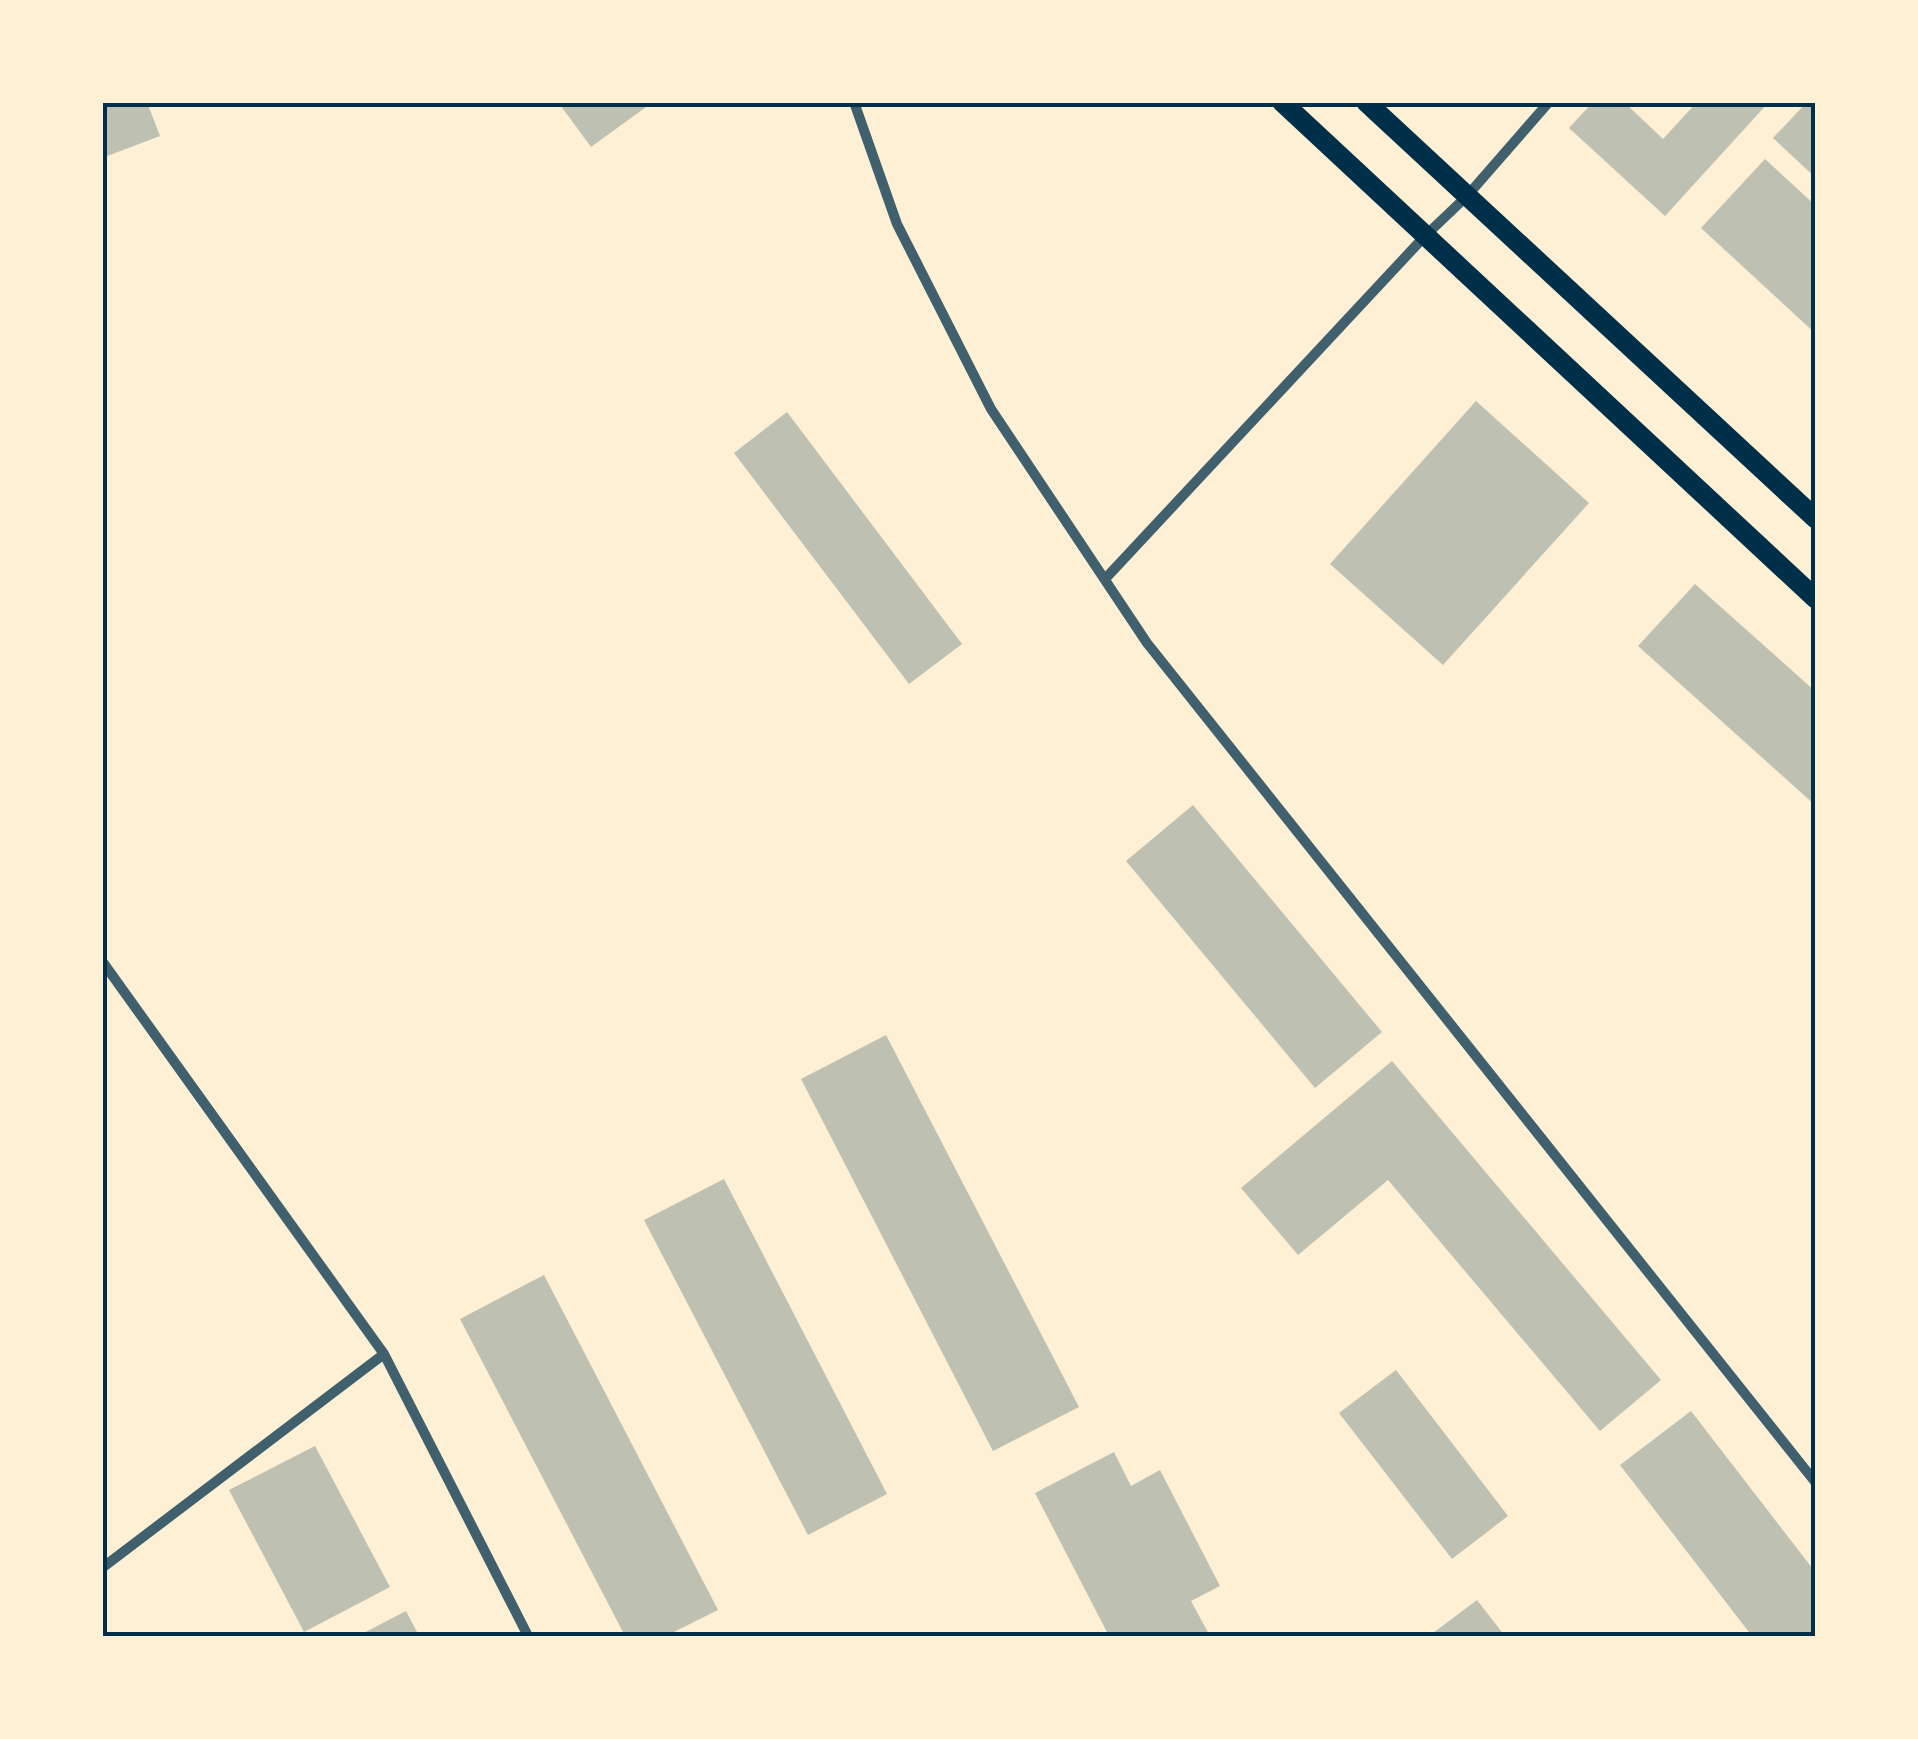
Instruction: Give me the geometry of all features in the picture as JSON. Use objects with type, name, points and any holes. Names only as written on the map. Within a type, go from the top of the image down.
[{"type":"main road","points":[[1282,102],[1816,599]]},
{"type":"main road","points":[[1366,102],[1816,519]]},
{"type":"street","points":[[854,102],[897,224],[990,409],[1159,658],[1816,1483]]},
{"type":"street","points":[[1105,579],[1424,237],[1468,196],[1548,102]]},
{"type":"street","points":[[102,961],[384,1354],[528,1636]]},
{"type":"street","points":[[102,1568],[384,1354]]},
{"type":"building","points":[[102,102],[147,102],[160,136],[102,158]]},
{"type":"building","points":[[558,102],[653,102],[591,147]]},
{"type":"building","points":[[1593,102],[1624,102],[1663,139],[1697,102],[1769,102],[1665,216],[1569,128]]},
{"type":"building","points":[[1807,102],[1816,102],[1816,178],[1773,138]]},
{"type":"building","points":[[1765,159],[1816,206],[1816,334],[1701,228]]},
{"type":"building","points":[[1476,401],[1589,503],[1443,665],[1330,564]]},
{"type":"building","points":[[787,412],[962,644],[909,684],[734,453]]},
{"type":"building","points":[[1695,584],[1816,692],[1816,806],[1638,646]]},
{"type":"building","points":[[1193,805],[1382,1032],[1315,1088],[1126,861]]},
{"type":"building","points":[[886,1035],[1079,1407],[993,1451],[801,1079]]},
{"type":"building","points":[[1392,1061],[1661,1380],[1600,1431],[1388,1180],[1298,1255],[1241,1188]]},
{"type":"building","points":[[724,1179],[887,1494],[808,1535],[644,1220]]},
{"type":"building","points":[[544,1275],[718,1610],[666,1636],[625,1636],[460,1319]]},
{"type":"building","points":[[1396,1370],[1508,1516],[1452,1559],[1339,1413]]},
{"type":"building","points":[[1691,1411],[1816,1573],[1816,1636],[1752,1636],[1620,1465]]},
{"type":"building","points":[[315,1446],[390,1587],[304,1632],[229,1490]]},
{"type":"building","points":[[1114,1452],[1131,1486],[1160,1470],[1220,1586],[1191,1601],[1210,1636],[1109,1636],[1035,1493]]},
{"type":"building","points":[[1477,1600],[1505,1636],[1429,1636]]},
{"type":"building","points":[[406,1611],[419,1636],[358,1636]]}]
